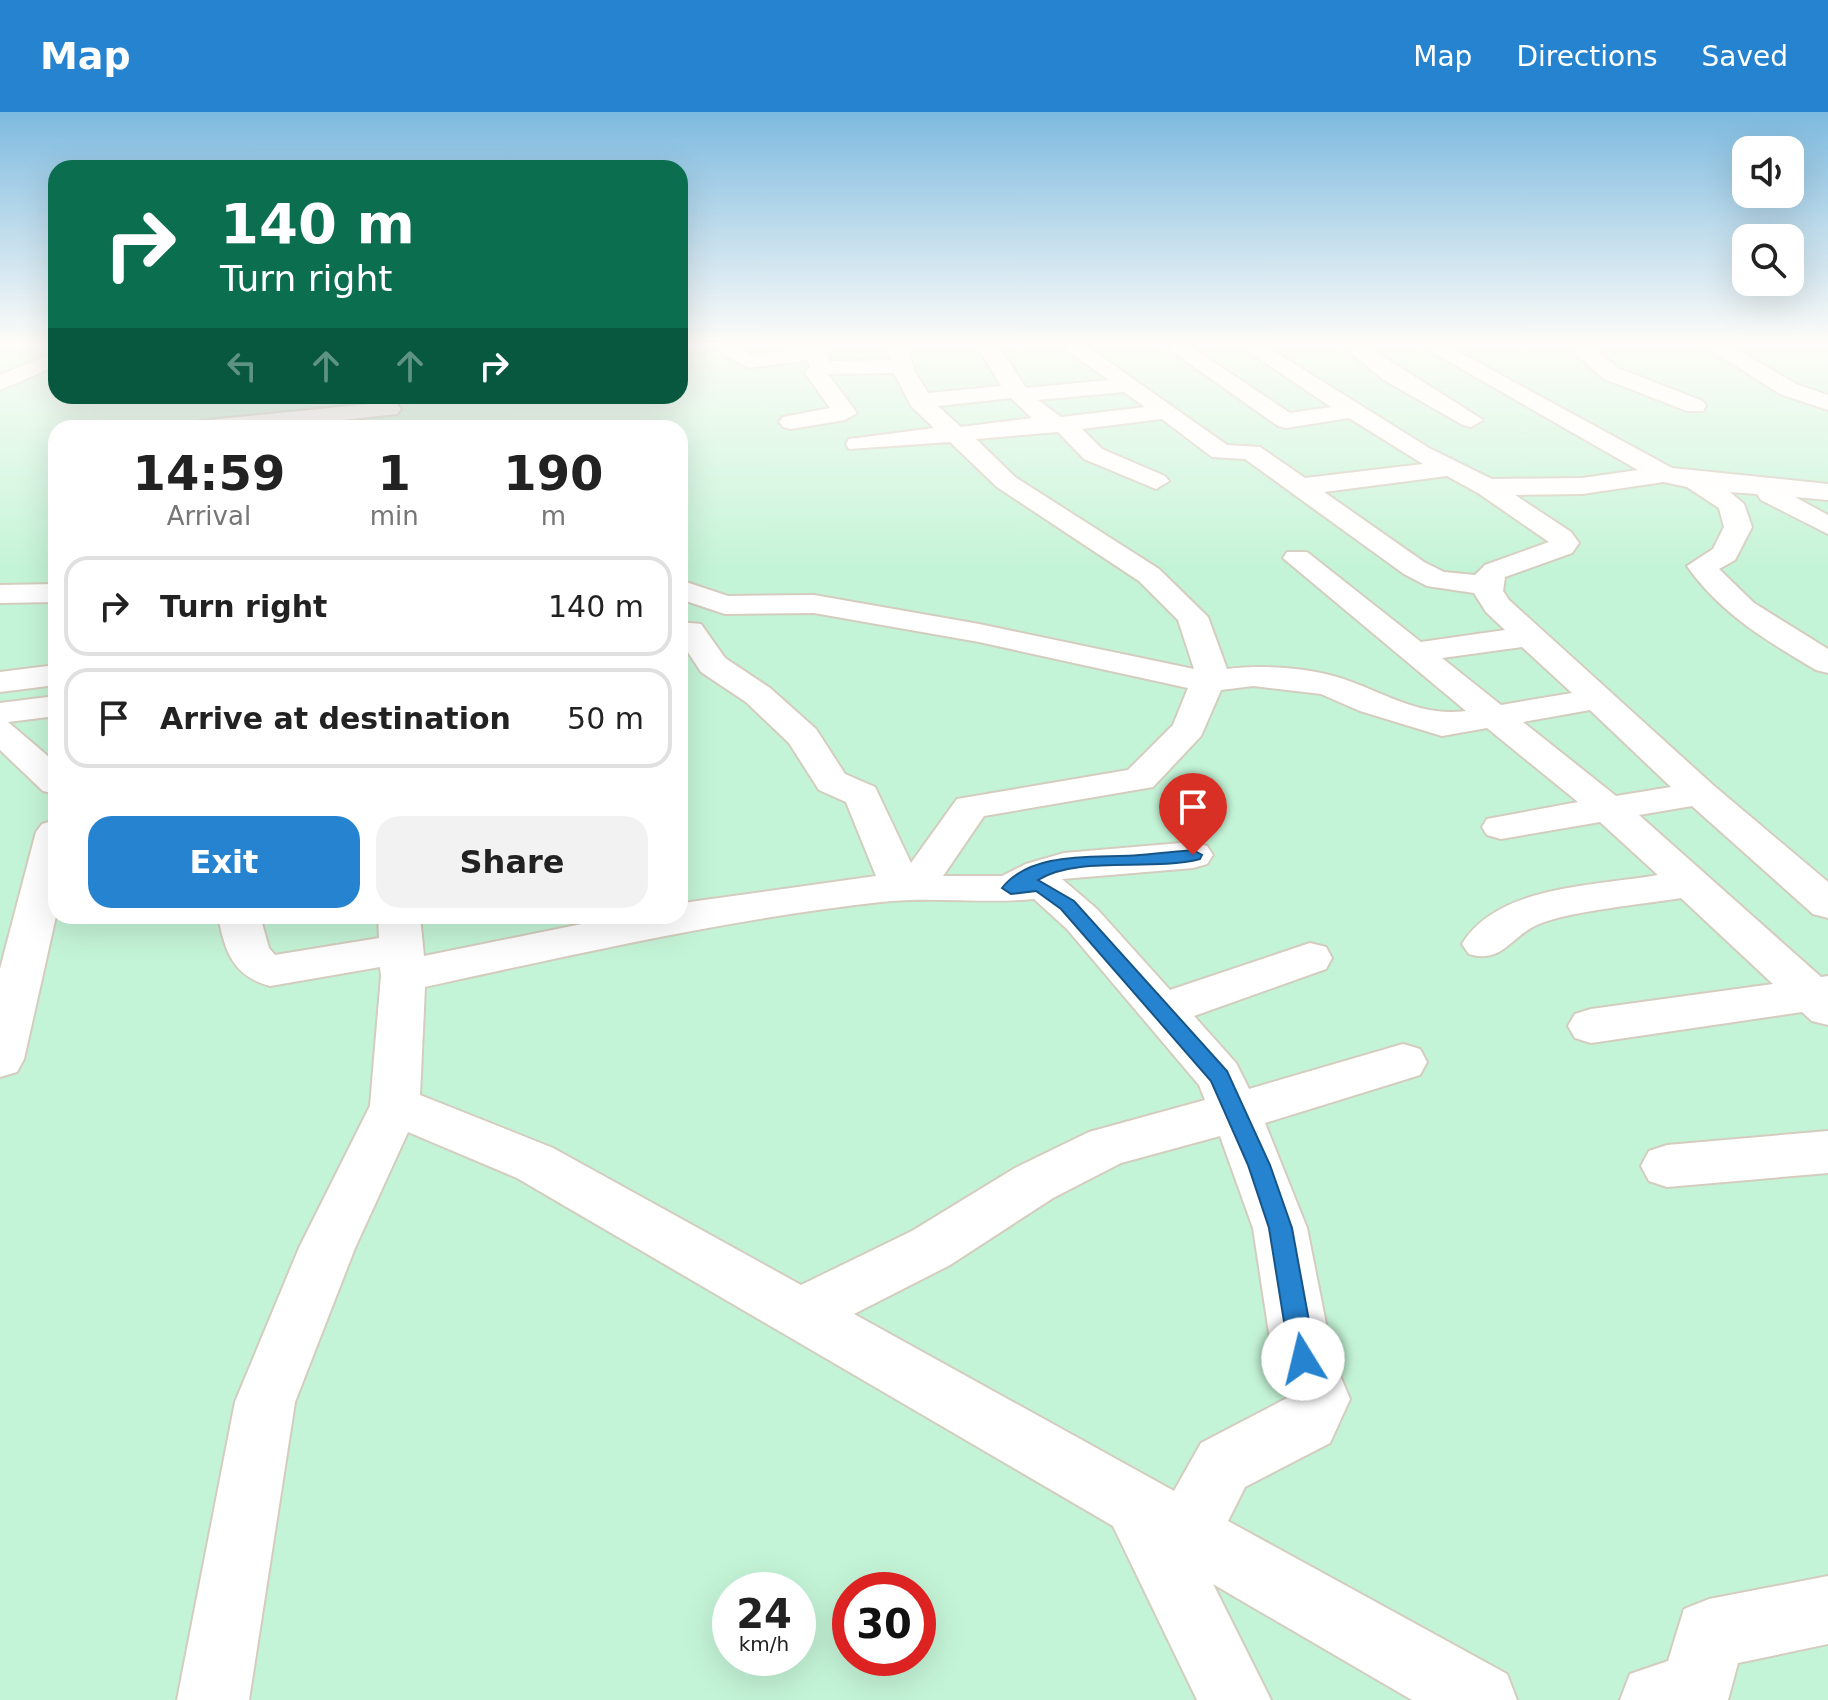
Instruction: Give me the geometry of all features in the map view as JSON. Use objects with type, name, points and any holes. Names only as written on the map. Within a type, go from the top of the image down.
[{"type":"street","points":[[791,422],[808,419]]},
{"type":"street","points":[[908,888],[971,807],[1140,779],[1189,729],[1211,671],[1193,617],[1149,575],[1006,482],[989,461],[951,434],[937,419]]},
{"type":"street","points":[[1052,419],[1093,454],[1156,481]]},
{"type":"street","points":[[883,467],[857,443],[1102,419]]},
{"type":"street","points":[[1176,419],[1221,452],[1251,452],[1437,580]]},
{"type":"street","points":[[1252,422],[1282,419]]},
{"type":"street","points":[[1363,419],[1446,469],[1487,487],[1565,543],[1489,576],[1488,585],[1497,606],[1700,793],[1828,904]]},
{"type":"street","points":[[1564,419],[1664,474],[1696,481],[1828,492]]},
{"type":"street","points":[[1189,429],[1220,425]]},
{"type":"street","points":[[1298,487],[1446,469]]},
{"type":"street","points":[[1487,487],[1582,486],[1664,474]]},
{"type":"street","points":[[1696,481],[1731,504],[1738,527],[1725,554],[1702,566],[1715,586],[1754,620],[1828,663]]},
{"type":"street","points":[[1755,485],[1828,526]]},
{"type":"street","points":[[1297,558],[1373,594],[1415,652],[1490,716],[1608,808],[1823,998]]},
{"type":"street","points":[[1373,594],[1437,580],[1488,585]]},
{"type":"street","points":[[0,594],[48,591]]},
{"type":"street","points":[[688,592],[725,605],[814,604],[979,633],[1206,682],[1253,676],[1328,685],[1372,704],[1442,725],[1596,699]]},
{"type":"street","points":[[688,631],[713,665],[758,695],[803,737],[832,782],[862,795],[908,888]]},
{"type":"street","points":[[1415,652],[1530,636]]},
{"type":"street","points":[[0,682],[48,676]]},
{"type":"street","points":[[0,713],[48,707]]},
{"type":"street","points":[[0,731],[48,776]]},
{"type":"street","points":[[1501,827],[1700,793]]},
{"type":"street","points":[[1011,888],[1042,869],[1088,860],[1118,862],[1193,855]]},
{"type":"street","points":[[0,1059],[48,864]]},
{"type":"street","points":[[1484,944],[1503,924],[1533,910],[1692,883]]},
{"type":"street","points":[[688,916],[908,888],[1039,885],[1052,891],[1082,919],[1219,1076],[1259,1165],[1280,1228],[1303,1359],[1320,1399],[1308,1422],[1223,1465],[1162,1519]]},
{"type":"street","points":[[241,924],[247,955],[254,965],[270,971],[400,947],[615,924]]},
{"type":"street","points":[[213,1700],[265,1402],[327,1248],[395,1106],[400,947]]},
{"type":"street","points":[[1162,1010],[1310,958]]},
{"type":"street","points":[[1591,1026],[1823,998]]},
{"type":"street","points":[[800,1313],[931,1248],[1034,1183],[1107,1146],[1297,1096],[1403,1062]]},
{"type":"street","points":[[395,1106],[535,1163],[1481,1700]]},
{"type":"street","points":[[1667,1166],[1828,1152]]},
{"type":"street","points":[[1162,1519],[1235,1700]]},
{"type":"street","points":[[1656,1700],[1697,1689],[1709,1634],[1828,1610]]},
{"type":"green space","points":[[0,419],[1828,419],[1828,1700],[0,1700]]},
{"type":"route","points":[[1193,855],[1118,862],[1088,860],[1042,869],[1011,888],[1039,885],[1052,891],[1082,919],[1219,1076],[1259,1165],[1280,1228],[1303,1359]]}]
